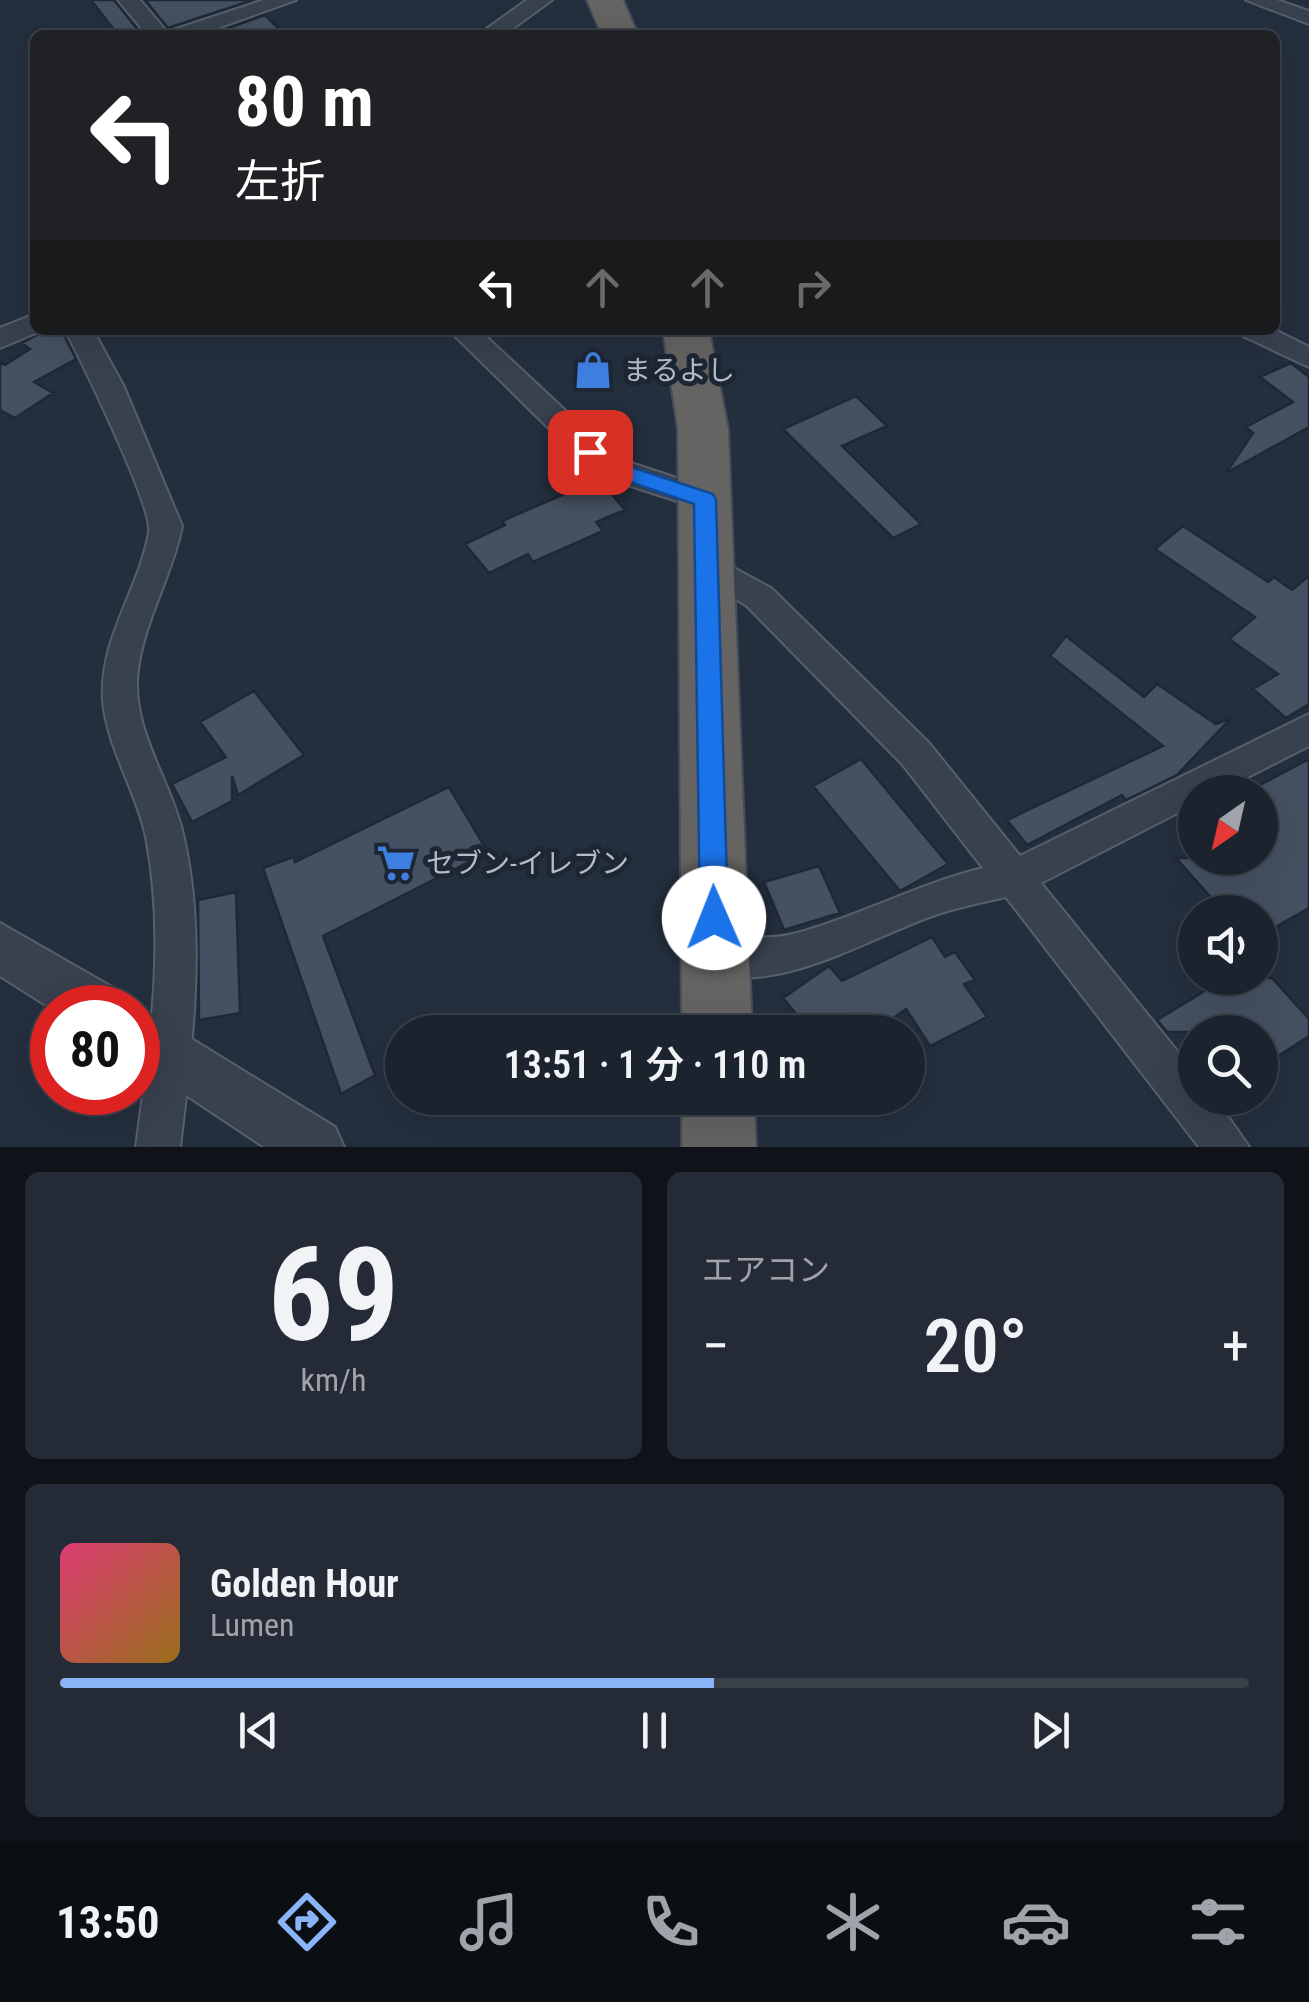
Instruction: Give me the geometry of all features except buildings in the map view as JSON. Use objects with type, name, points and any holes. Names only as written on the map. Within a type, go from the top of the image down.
[{"type":"highway","points":[[605,0],[618,30]]},
{"type":"highway","points":[[687,335],[704,429],[717,1015]]},
{"type":"highway","points":[[718,1115],[719,1147]]},
{"type":"street","points":[[129,0],[154,30]]},
{"type":"street","points":[[192,30],[285,0]]},
{"type":"street","points":[[497,30],[541,0]]},
{"type":"street","points":[[1257,0],[1309,18]]},
{"type":"street","points":[[0,339],[30,325]]},
{"type":"street","points":[[83,335],[110,387],[166,526],[164,549],[125,652],[121,702],[165,836],[176,955],[160,1016]]},
{"type":"street","points":[[468,335],[590,452],[623,472],[705,500]]},
{"type":"street","points":[[1263,335],[1309,358]]},
{"type":"street","points":[[706,565],[760,597],[916,754],[1227,1147]]},
{"type":"street","points":[[715,957],[790,954],[936,897],[1014,877],[1309,728]]},
{"type":"street","points":[[0,947],[61,985]]},
{"type":"street","points":[[160,1047],[298,1144]]},
{"type":"street","points":[[156,1115],[158,1147]]},
{"type":"place","name":"まるよし","points":[[593,370]]},
{"type":"place","name":"セブン-イレブン","points":[[396,863]]},
{"type":"route","points":[[590,452],[623,472],[705,500],[714,918]]}]
